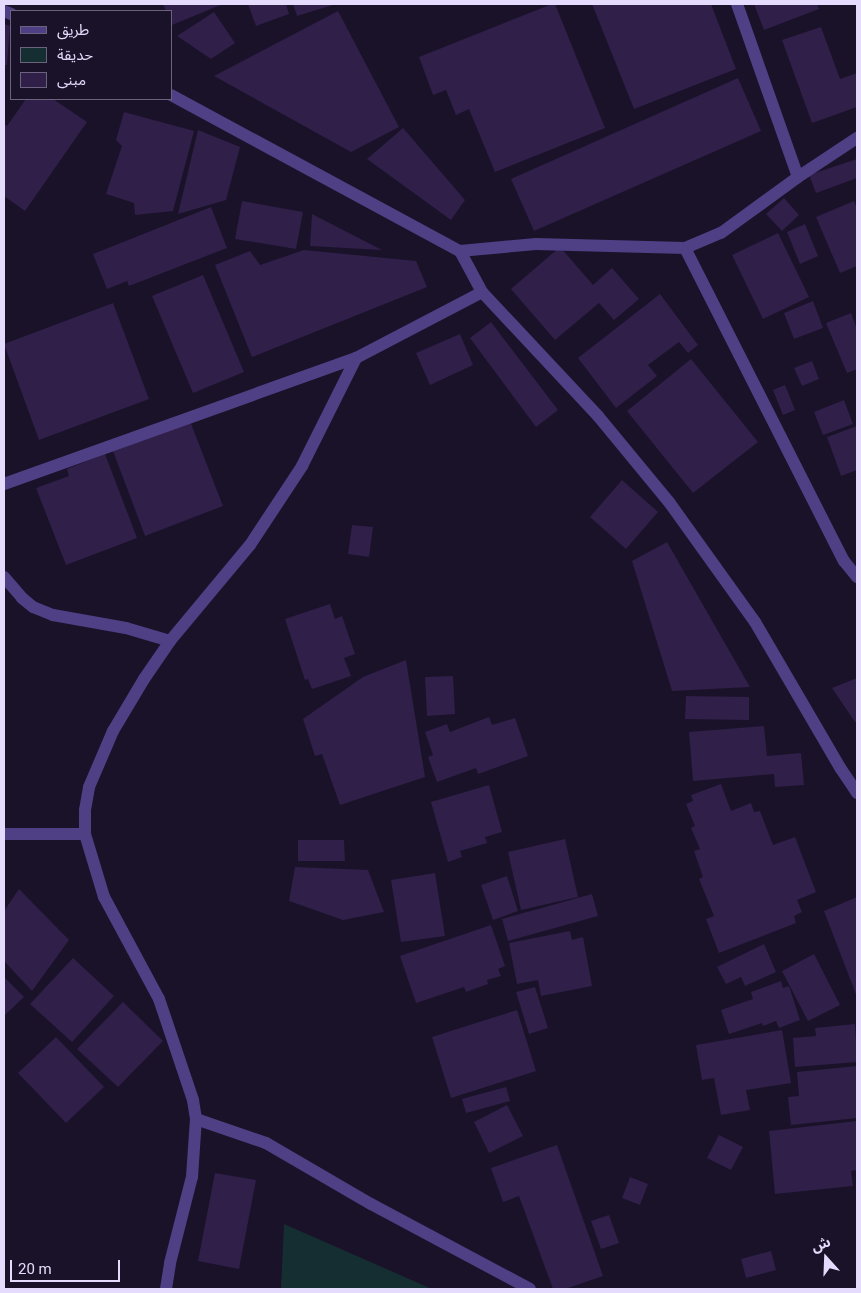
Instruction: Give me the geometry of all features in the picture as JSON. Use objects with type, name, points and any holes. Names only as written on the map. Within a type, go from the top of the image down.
[{"type":"street","points":[[736,4],[798,177]]},
{"type":"street","points":[[172,96],[460,251],[482,292],[598,416],[669,502],[755,622],[840,769],[857,793]]},
{"type":"street","points":[[460,251],[536,244],[685,248],[721,233],[798,177],[857,138]]},
{"type":"street","points":[[685,248],[844,561],[857,577]]},
{"type":"street","points":[[4,484],[356,358],[482,292]]},
{"type":"street","points":[[166,1289],[170,1263],[192,1176],[196,1119],[193,1100],[159,1000],[104,897],[85,834],[85,810],[89,787],[114,731],[170,641],[250,545],[297,474],[356,358]]},
{"type":"street","points":[[4,577],[22,598],[33,607],[53,615],[126,628],[170,641]]},
{"type":"street","points":[[4,834],[85,834]]},
{"type":"street","points":[[196,1119],[266,1144],[371,1204],[530,1289]]},
{"type":"green space","points":[[284,1224],[432,1289],[281,1289]]},
{"type":"building","points":[[163,4],[223,4],[172,25],[172,10],[166,10]]},
{"type":"building","points":[[248,4],[286,4],[289,14],[256,26]]},
{"type":"building","points":[[293,4],[336,4],[297,16]]},
{"type":"building","points":[[555,4],[605,128],[495,172],[469,109],[456,115],[446,90],[433,95],[419,57]]},
{"type":"building","points":[[592,4],[711,4],[736,69],[634,109]]},
{"type":"building","points":[[754,4],[817,4],[819,9],[764,30]]},
{"type":"building","points":[[338,11],[399,127],[351,152],[214,76]]},
{"type":"building","points":[[214,12],[235,43],[211,59],[177,36]]},
{"type":"building","points":[[4,24],[10,26],[7,65],[4,65]]},
{"type":"building","points":[[821,27],[840,79],[857,73],[857,107],[812,123],[782,40]]},
{"type":"building","points":[[738,78],[761,131],[534,231],[511,179]]},
{"type":"building","points":[[25,100],[54,100],[87,122],[25,211],[4,196],[4,124],[7,126]]},
{"type":"building","points":[[124,112],[194,131],[173,211],[135,215],[134,203],[106,194],[122,146],[116,140]]},
{"type":"building","points":[[403,128],[465,200],[451,220],[367,159]]},
{"type":"building","points":[[198,130],[240,147],[226,200],[178,214]]},
{"type":"building","points":[[857,159],[857,178],[816,193],[809,175]]},
{"type":"building","points":[[784,198],[799,215],[782,231],[766,214]]},
{"type":"building","points":[[242,201],[303,212],[296,249],[235,239]]},
{"type":"building","points":[[854,201],[857,208],[857,266],[840,273],[816,217]]},
{"type":"building","points":[[211,207],[227,248],[129,286],[127,281],[107,289],[93,254]]},
{"type":"building","points":[[312,214],[382,250],[310,246]]},
{"type":"building","points":[[805,224],[818,256],[800,264],[787,232]]},
{"type":"building","points":[[778,233],[809,297],[763,319],[732,255]]},
{"type":"building","points":[[560,247],[593,285],[612,268],[639,299],[614,320],[599,303],[555,340],[511,289]]},
{"type":"building","points":[[304,250],[416,261],[427,287],[252,357],[215,265],[250,251],[260,265]]},
{"type":"building","points":[[203,275],[244,372],[193,393],[152,296]]},
{"type":"building","points":[[660,294],[698,345],[688,353],[679,342],[648,365],[657,376],[616,408],[578,358]]},
{"type":"building","points":[[813,301],[823,328],[794,339],[784,313]]},
{"type":"building","points":[[113,303],[149,399],[39,440],[4,344]]},
{"type":"building","points":[[851,313],[857,329],[857,369],[847,373],[826,323]]},
{"type":"building","points":[[491,322],[558,410],[536,427],[470,338]]},
{"type":"building","points":[[460,334],[473,365],[430,385],[416,353]]},
{"type":"building","points":[[691,359],[758,442],[693,493],[627,411]]},
{"type":"building","points":[[812,361],[819,379],[802,386],[794,368]]},
{"type":"building","points":[[785,385],[795,410],[783,415],[773,390]]},
{"type":"building","points":[[844,400],[853,424],[823,435],[814,412]]},
{"type":"building","points":[[190,421],[223,506],[145,536],[113,451]]},
{"type":"building","points":[[857,426],[857,470],[841,476],[827,437]]},
{"type":"building","points":[[105,454],[137,538],[66,565],[36,488],[69,476],[67,469]]},
{"type":"building","points":[[622,480],[658,512],[626,549],[590,517]]},
{"type":"building","points":[[352,525],[373,527],[369,557],[348,554]]},
{"type":"building","points":[[667,542],[750,687],[672,691],[632,561]]},
{"type":"building","points":[[330,604],[335,619],[342,616],[355,654],[344,658],[351,676],[312,689],[308,679],[305,680],[285,619]]},
{"type":"building","points":[[406,660],[425,777],[340,805],[322,754],[315,756],[303,719],[363,677]]},
{"type":"building","points":[[453,676],[455,714],[427,716],[425,677]]},
{"type":"building","points":[[857,678],[857,722],[855,722],[832,688]]},
{"type":"building","points":[[686,696],[749,697],[749,720],[685,719]]},
{"type":"building","points":[[489,717],[492,725],[515,718],[528,756],[478,774],[476,768],[437,782],[428,757],[433,755],[425,732],[447,724],[450,732]]},
{"type":"building","points":[[764,726],[767,756],[801,753],[804,785],[775,787],[774,774],[693,781],[689,732]]},
{"type":"building","points":[[721,784],[731,811],[751,803],[754,812],[760,811],[773,845],[795,837],[816,892],[797,900],[802,912],[794,916],[796,923],[719,953],[706,919],[714,916],[699,879],[703,877],[694,851],[700,849],[691,828],[695,826],[686,804],[693,801],[691,795]]},
{"type":"building","points":[[489,785],[502,832],[485,837],[487,843],[460,851],[462,857],[448,862],[431,802]]},
{"type":"building","points":[[565,839],[578,897],[521,910],[508,852]]},
{"type":"building","points":[[298,840],[344,840],[345,861],[298,861]]},
{"type":"building","points":[[295,867],[368,870],[384,912],[343,920],[289,901]]},
{"type":"building","points":[[435,873],[445,936],[401,942],[391,880]]},
{"type":"building","points":[[507,876],[518,911],[493,920],[481,885]]},
{"type":"building","points":[[19,889],[69,940],[32,991],[4,961],[4,911]]},
{"type":"building","points":[[592,894],[598,916],[508,941],[502,919]]},
{"type":"building","points":[[857,897],[857,997],[824,911]]},
{"type":"building","points":[[491,925],[505,966],[498,969],[501,976],[487,980],[488,984],[466,992],[464,987],[416,1003],[400,956]]},
{"type":"building","points":[[570,931],[572,940],[583,937],[592,986],[541,996],[538,980],[517,984],[509,943]]},
{"type":"building","points":[[764,944],[776,972],[745,986],[741,977],[726,984],[717,967]]},
{"type":"building","points":[[814,954],[840,1005],[808,1021],[782,971]]},
{"type":"building","points":[[73,958],[114,996],[72,1042],[30,1004]]},
{"type":"building","points":[[4,977],[24,997],[4,1016]]},
{"type":"building","points":[[781,981],[783,988],[789,986],[800,1020],[779,1028],[776,1021],[763,1026],[762,1023],[729,1034],[721,1010],[753,999],[751,992]]},
{"type":"building","points":[[535,987],[548,1028],[529,1034],[516,992]]},
{"type":"building","points":[[123,1002],[163,1041],[118,1087],[77,1049]]},
{"type":"building","points":[[517,1010],[536,1071],[451,1098],[432,1037]]},
{"type":"building","points":[[855,1024],[857,1062],[795,1067],[793,1038],[816,1036],[815,1028]]},
{"type":"building","points":[[782,1030],[791,1083],[746,1090],[750,1110],[721,1115],[714,1078],[702,1080],[696,1045]]},
{"type":"building","points":[[56,1037],[104,1087],[66,1123],[18,1073]]},
{"type":"building","points":[[857,1066],[857,1118],[791,1125],[788,1097],[799,1096],[797,1072]]},
{"type":"building","points":[[506,1087],[510,1101],[466,1113],[462,1099]]},
{"type":"building","points":[[507,1105],[523,1136],[489,1153],[474,1122]]},
{"type":"building","points":[[857,1121],[857,1170],[851,1171],[853,1186],[775,1194],[769,1131]]},
{"type":"building","points":[[719,1135],[743,1147],[731,1170],[707,1158]]},
{"type":"building","points":[[557,1145],[603,1276],[565,1289],[553,1289],[519,1196],[503,1202],[491,1168]]},
{"type":"building","points":[[215,1173],[256,1180],[239,1269],[198,1261]]},
{"type":"building","points":[[630,1177],[648,1184],[640,1205],[622,1198]]},
{"type":"building","points":[[609,1215],[619,1243],[601,1249],[591,1221]]},
{"type":"building","points":[[771,1251],[776,1270],[746,1278],[741,1259]]}]
